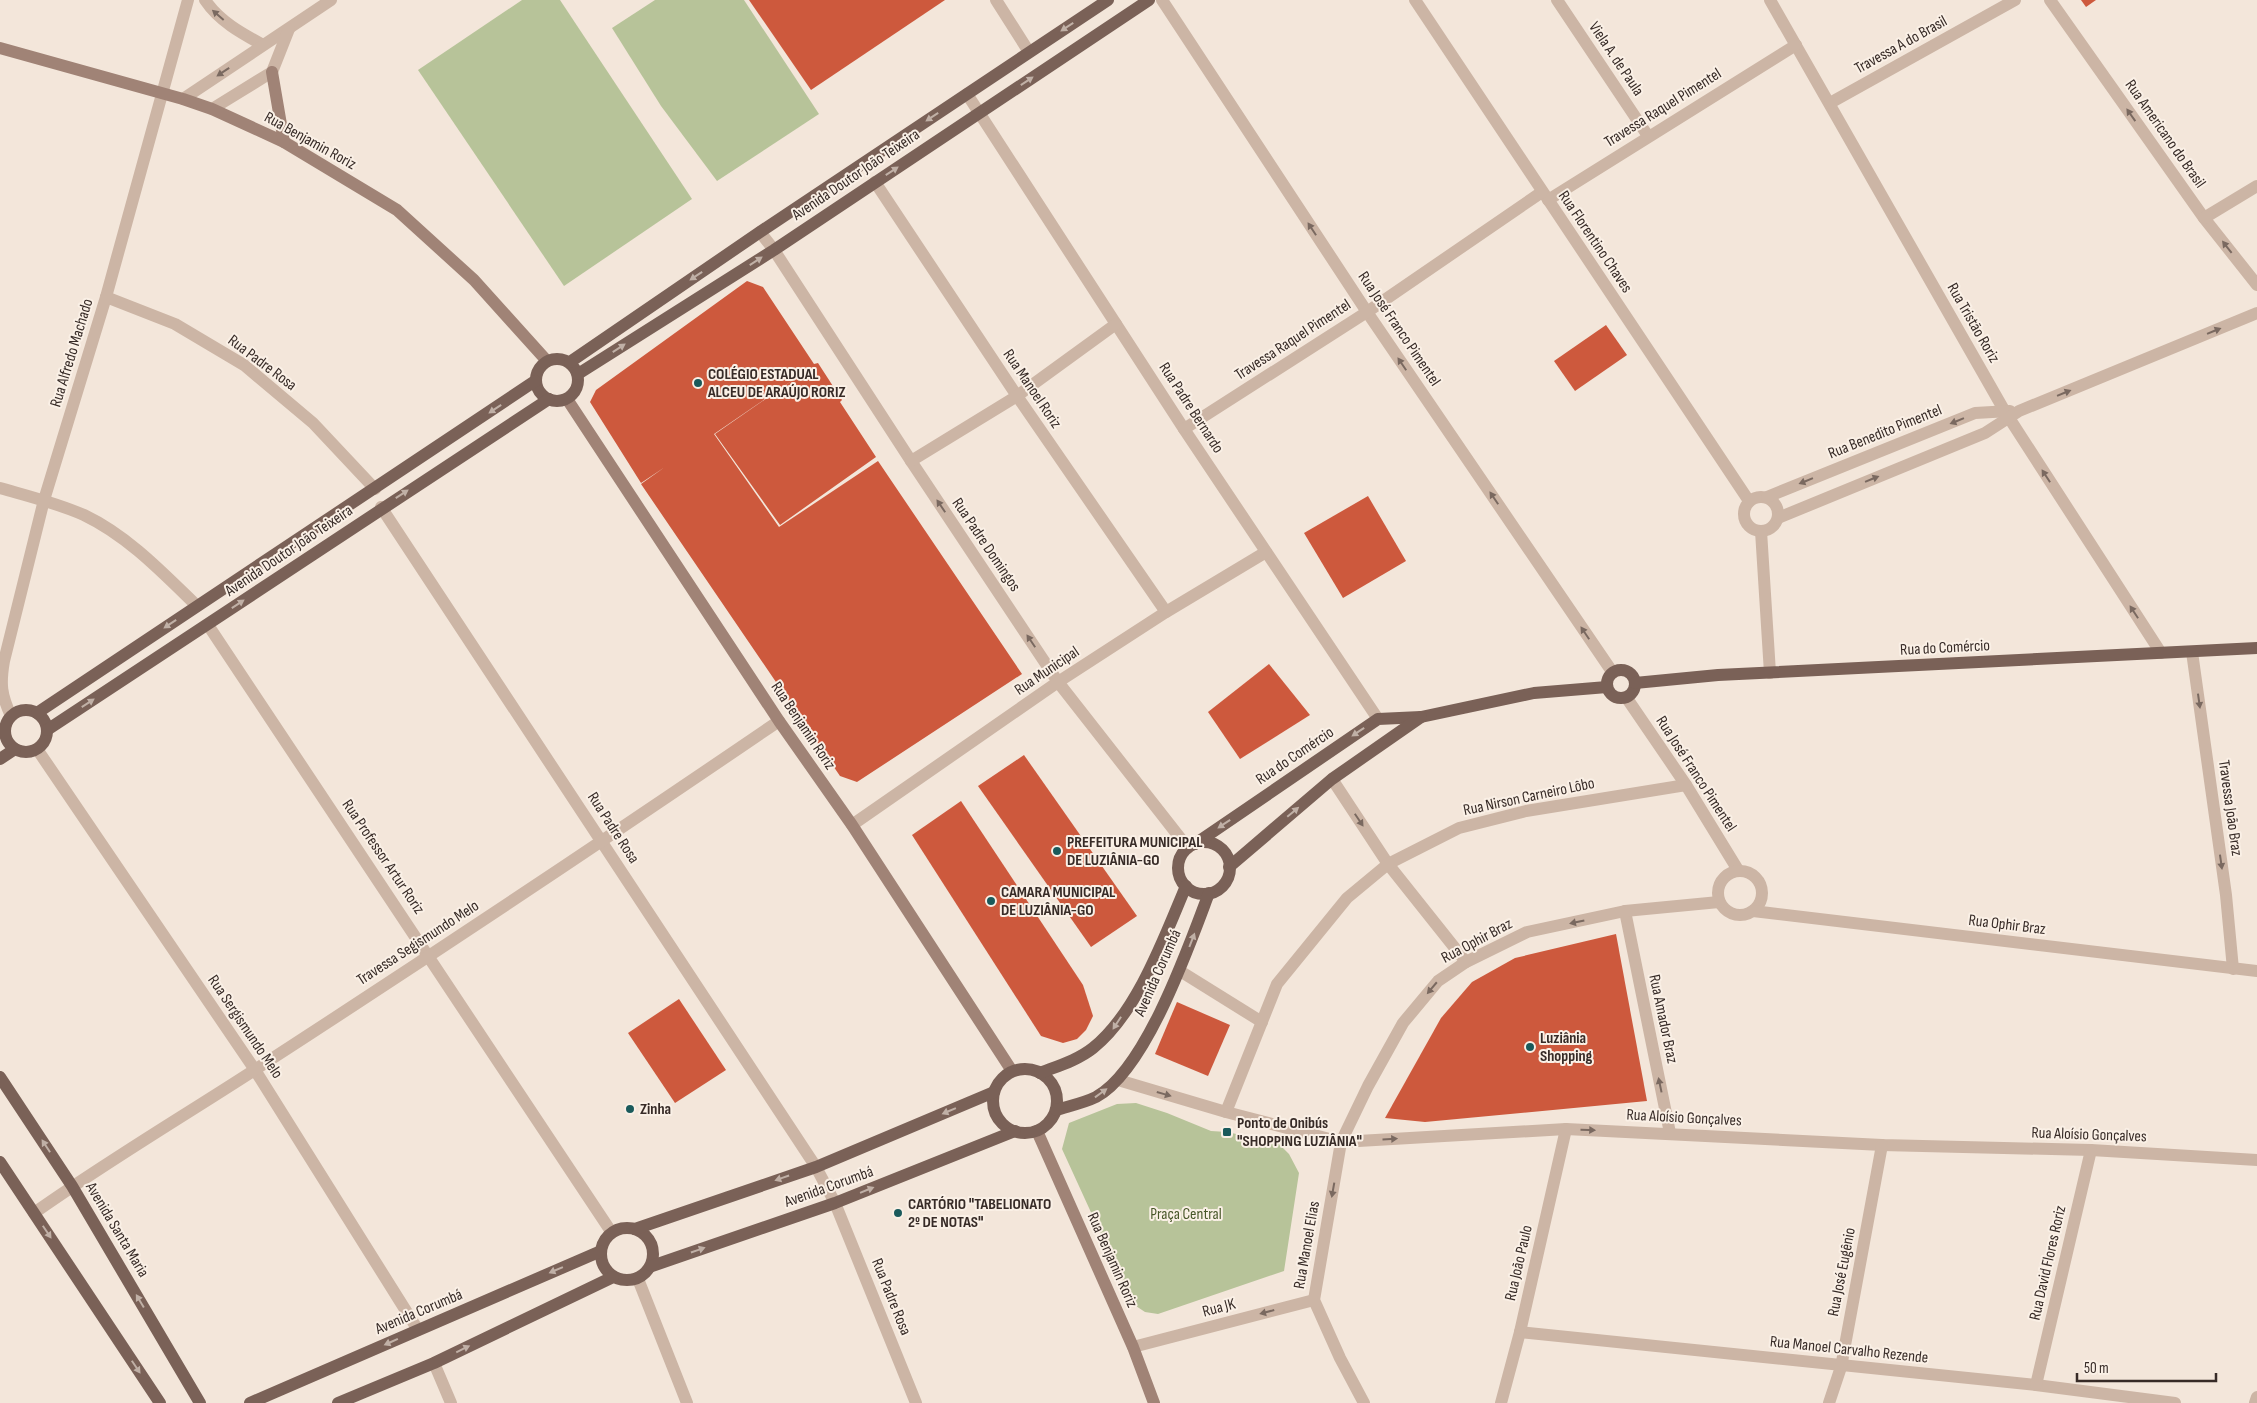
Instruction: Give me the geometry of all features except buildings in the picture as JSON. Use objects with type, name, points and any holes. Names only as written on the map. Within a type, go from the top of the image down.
[{"type":"main road","name":"Avenida Doutor João Teixeira","points":[[570,362],[760,232],[1108,0]]},
{"type":"main road","name":"Avenida Doutor João Teixeira","points":[[578,374],[774,250],[1149,0]]},
{"type":"main road","points":[[557,358],[570,362],[578,374],[577,388],[567,399],[561,401],[550,400],[541,394],[535,381],[539,368],[547,361],[557,358]]},
{"type":"main road","name":"Avenida Doutor João Teixeira","points":[[36,713],[535,381]]},
{"type":"main road","name":"Avenida Doutor João Teixeira","points":[[47,730],[208,625],[381,507],[550,400]]},
{"type":"main road","name":"Rua do Comércio","points":[[1635,683],[1718,675],[2257,648]]},
{"type":"main road","points":[[1619,670],[1632,676],[1635,683],[1633,691],[1626,697],[1618,698],[1611,694],[1607,687],[1608,679],[1612,673],[1619,670]]},
{"type":"main road","points":[[1378,719],[1421,717],[1534,693],[1607,687]]},
{"type":"main road","points":[[23,710],[36,713],[45,723],[47,730],[44,742],[36,749],[25,752],[15,749],[2,734],[5,726],[11,716],[23,710]]},
{"type":"main road","points":[[1230,867],[1332,779],[1421,717]]},
{"type":"main road","name":"Rua do Comércio","points":[[1192,846],[1378,719]]},
{"type":"main road","points":[[0,759],[15,749]]},
{"type":"main road","points":[[1211,843],[1218,847],[1228,859],[1230,867],[1222,887],[1209,893],[1201,894],[1186,886],[1178,871],[1179,862],[1192,846],[1211,843]]},
{"type":"main road","name":"Avenida Corumbá","points":[[612,1233],[623,1228],[635,1229],[816,1167],[994,1092],[1001,1080],[1012,1072],[1027,1069],[1040,1073],[1064,1064],[1091,1050],[1114,1030],[1154,963],[1186,886]]},
{"type":"main road","name":"Avenida Corumbá","points":[[1056,1110],[1096,1097],[1118,1080],[1139,1052],[1180,971],[1209,893]]},
{"type":"main road","points":[[1037,1131],[1049,1123],[1056,1110],[1057,1096],[1051,1083],[1040,1073]]},
{"type":"main road","name":"Avenida Santa Maria","points":[[0,1077],[72,1186],[200,1403]]},
{"type":"main road","points":[[994,1092],[993,1107],[998,1120],[1009,1129],[1015,1131]]},
{"type":"main road","name":"Avenida Corumbá","points":[[638,1279],[652,1266],[835,1203],[1015,1131],[1023,1133],[1037,1131]]},
{"type":"main road","points":[[0,1162],[160,1403]]},
{"type":"main road","points":[[635,1229],[648,1237],[654,1251],[652,1266]]},
{"type":"main road","points":[[612,1233],[604,1240],[601,1251],[603,1266],[612,1277],[625,1281],[638,1279]]},
{"type":"main road","name":"Avenida Corumbá","points":[[250,1403],[601,1251]]},
{"type":"main road","points":[[338,1403],[434,1363],[612,1277]]},
{"type":"street","name":"Rua Alfredo Machado","points":[[11,716],[2,697],[1,680],[44,500],[106,297],[188,0]]},
{"type":"street","points":[[205,0],[213,13],[263,45]]},
{"type":"street","points":[[183,99],[331,0]]},
{"type":"street","points":[[996,0],[1029,52]]},
{"type":"street","name":"Rua José Franco Pimentel","points":[[1162,0],[1367,312],[1612,673]]},
{"type":"street","name":"Rua Florentino Chaves","points":[[1415,0],[1750,501]]},
{"type":"street","name":"Viela A. de Paula","points":[[1557,0],[1648,136]]},
{"type":"street","name":"Rua Tristão Roriz","points":[[1770,0],[2011,413],[2161,654]]},
{"type":"street","name":"Travessa A do Brasil","points":[[1830,103],[2015,0]]},
{"type":"street","name":"Rua Americano do Brasil","points":[[2050,0],[2204,218],[2257,285]]},
{"type":"street","points":[[284,142],[272,72],[289,29]]},
{"type":"street","name":"Travessa Raquel Pimentel","points":[[1184,429],[1545,196],[1648,136],[1796,45]]},
{"type":"street","name":"Rua Benjamin Roriz","points":[[0,48],[183,99],[212,109],[284,142],[397,210],[474,280],[547,361]]},
{"type":"street","points":[[212,109],[272,72]]},
{"type":"street","name":"Rua Padre Bernardo","points":[[966,94],[1184,429],[1378,719]]},
{"type":"street","name":"Rua Manoel Roriz","points":[[875,182],[1017,396],[1166,612]]},
{"type":"street","points":[[2204,218],[2257,186]]},
{"type":"street","name":"Rua Padre Domingos","points":[[760,232],[774,250],[1058,682],[1192,846]]},
{"type":"street","name":"Rua Padre Rosa","points":[[106,297],[175,324],[244,365],[313,424],[375,489]]},
{"type":"street","name":"Rua Benedito Pimentel","points":[[1778,518],[1985,433],[2011,413],[2257,314]]},
{"type":"street","points":[[911,461],[1017,396],[1116,324]]},
{"type":"street","name":"Rua Benjamin Roriz","points":[[567,399],[779,721],[852,825],[1012,1072]]},
{"type":"street","name":"Rua Benedito Pimentel","points":[[1767,497],[1975,413],[2011,413]]},
{"type":"street","points":[[0,488],[44,500],[85,516],[123,539],[154,564],[197,606]]},
{"type":"street","points":[[1767,497],[1778,507],[1778,518],[1772,527],[1761,531],[1750,527],[1746,522],[1744,511],[1754,498],[1767,497]]},
{"type":"street","name":"Rua Padre Rosa","points":[[381,507],[816,1167],[835,1203],[916,1403]]},
{"type":"street","points":[[1761,531],[1770,673]]},
{"type":"street","name":"Rua Municipal","points":[[852,825],[1058,682],[1166,612],[1266,552]]},
{"type":"street","name":"Rua Professor Artur Roriz","points":[[208,625],[612,1233]]},
{"type":"street","name":"Travessa João Braz","points":[[2192,652],[2224,885],[2233,969]]},
{"type":"street","name":"Rua José Franco Pimentel","points":[[1626,697],[1686,785],[1738,870]]},
{"type":"street","name":"Travessa Segismundo Melo","points":[[34,1213],[72,1186],[255,1070],[602,842],[779,721]]},
{"type":"street","name":"Rua Sergismundo Melo","points":[[36,749],[255,1070],[418,1330]]},
{"type":"street","points":[[1332,779],[1388,864],[1466,962]]},
{"type":"street","name":"Rua Nirson Carneiro Lôbo","points":[[1226,1112],[1278,984],[1302,950],[1346,898],[1388,864],[1460,828],[1526,811],[1686,785]]},
{"type":"street","points":[[1738,870],[1752,874],[1761,885],[1762,899],[1753,912],[1738,915],[1724,909],[1719,902],[1718,888],[1725,876],[1738,870]]},
{"type":"street","name":"Rua Ophir Braz","points":[[1341,1142],[1368,1086],[1403,1023],[1438,981],[1466,962],[1527,932],[1625,911],[1719,902]]},
{"type":"street","name":"Rua Amador Braz","points":[[1625,911],[1670,1133]]},
{"type":"street","name":"Rua Ophir Braz","points":[[1753,912],[2257,971]]},
{"type":"street","points":[[1180,971],[1262,1022]]},
{"type":"street","name":"Rua Aloísio Gonçalves","points":[[1118,1080],[1226,1112],[1341,1142],[1566,1129],[1882,1145],[2091,1150],[2257,1160]]},
{"type":"street","name":"Rua João Paulo","points":[[1500,1403],[1520,1332],[1566,1129]]},
{"type":"street","name":"Rua Benjamin Roriz","points":[[1037,1131],[1133,1348],[1154,1403]]},
{"type":"street","name":"Rua Manoel Elias","points":[[1341,1142],[1314,1300],[1340,1358],[1364,1403]]},
{"type":"street","name":"Rua José Eugênio","points":[[1829,1403],[1841,1366],[1882,1145]]},
{"type":"street","name":"Rua David Flores Roriz","points":[[2036,1385],[2091,1150]]},
{"type":"street","points":[[638,1279],[687,1403]]},
{"type":"street","name":"Rua JK","points":[[1133,1348],[1314,1300]]},
{"type":"street","name":"Rua Manoel Carvalho Rezende","points":[[1520,1332],[2036,1385],[2175,1403]]},
{"type":"street","points":[[434,1363],[451,1403]]},
{"type":"street","points":[[2255,1403],[2257,1397]]},
{"type":"green space","points":[[522,0],[560,0],[692,199],[564,286],[418,70]]},
{"type":"green space","points":[[655,0],[744,0],[819,114],[717,181],[661,106],[612,28]]},
{"type":"green space","name":"Praça Central","points":[[1136,1103],[1211,1131],[1227,1132],[1278,1143],[1289,1154],[1299,1173],[1284,1271],[1158,1314],[1145,1312],[1133,1304],[1062,1149],[1069,1123],[1117,1104]]},
{"type":"place","name":"COLÉGIO ESTADUAL ALCEU DE ARAÚJO RORIZ","points":[[698,383]]},
{"type":"place","name":"PREFEITURA MUNICIPAL DE LUZIÂNIA-GO","points":[[1057,851]]},
{"type":"place","name":"CAMARA MUNICIPAL DE LUZIÂNIA-GO","points":[[991,901]]},
{"type":"place","name":"Luziânia Shopping","points":[[1530,1047]]},
{"type":"place","name":"Zinha","points":[[630,1109]]},
{"type":"place","name":"Ponto de Onibús \"SHOPPING LUZIÂNIA\"","points":[[1227,1132]]},
{"type":"place","name":"CARTÓRIO \"TABELIONATO 2º DE NOTAS\"","points":[[898,1213]]}]
